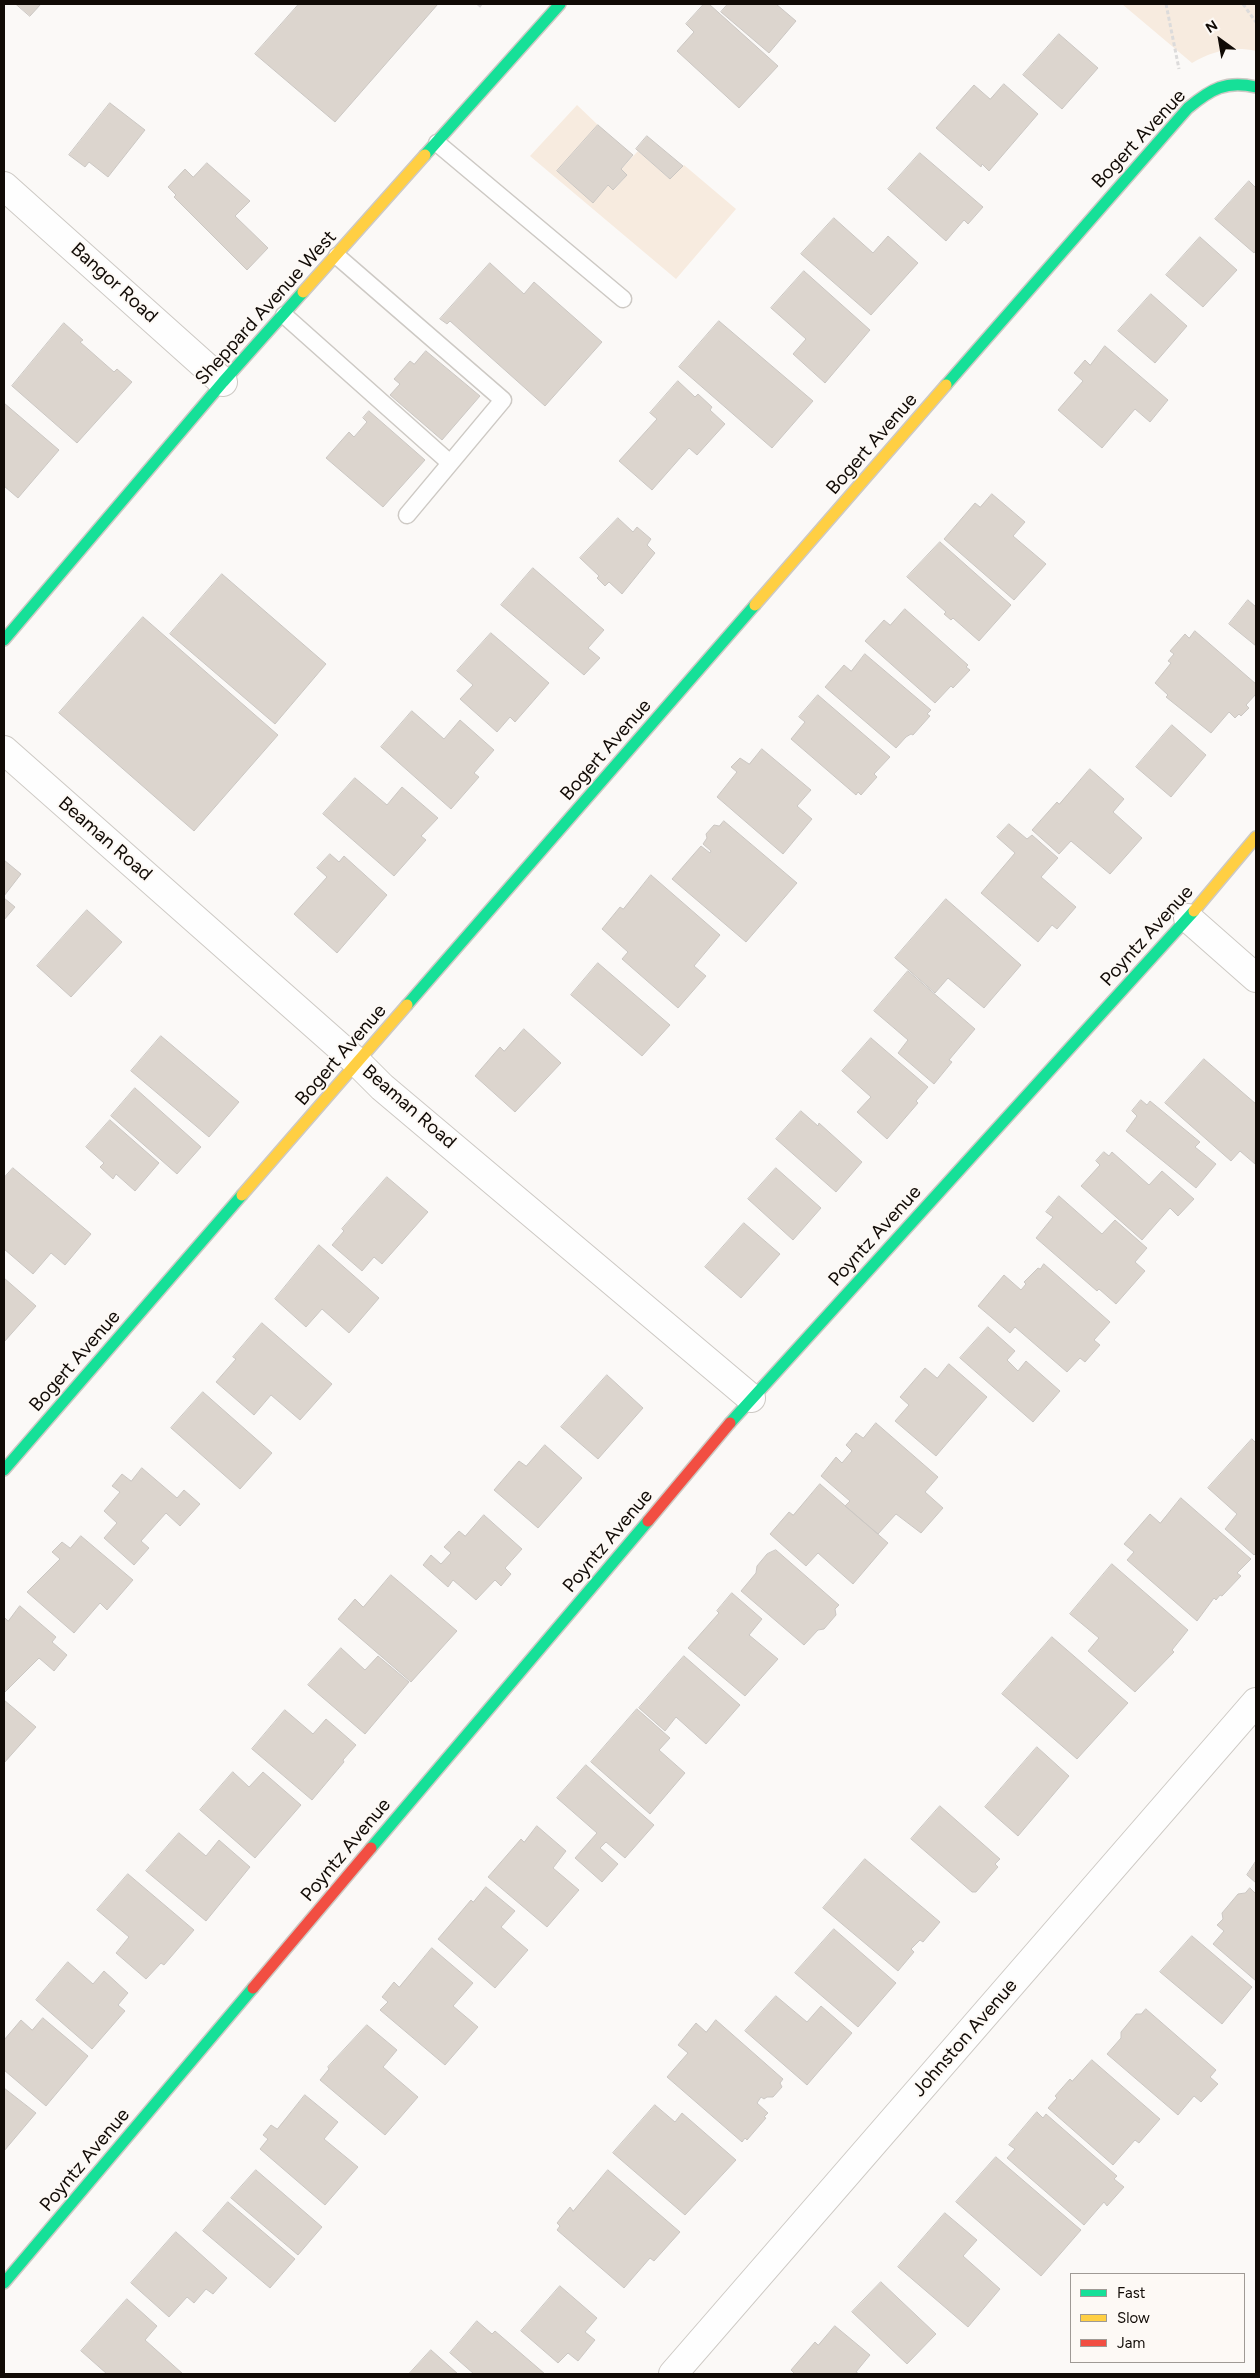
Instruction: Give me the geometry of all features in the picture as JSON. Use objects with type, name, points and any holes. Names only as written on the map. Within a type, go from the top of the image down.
[{"type":"street","name":"Sheppard Avenue West","points":[[4,640],[223,382],[560,4]]},
{"type":"street","name":"Bogert Avenue","points":[[4,1470],[1157,142],[1193,104],[1208,92],[1228,84],[1241,82],[1255,86]]},
{"type":"street","name":"Bangor Road","points":[[4,186],[223,382]]},
{"type":"street","name":"Beaman Road","points":[[4,750],[358,1063],[382,1087],[751,1398]]},
{"type":"street","name":"Poyntz Avenue","points":[[4,2283],[751,1398],[1188,918],[1256,837]]},
{"type":"street","points":[[1188,918],[1256,978]]},
{"type":"street","name":"Johnston Avenue","points":[[673,2374],[1256,1702]]},
{"type":"lane","points":[[437,143],[623,300]]},
{"type":"lane","points":[[337,256],[503,400],[407,515]]},
{"type":"lane","points":[[284,315],[450,463]]},
{"type":"path","points":[[478,4],[483,8]]},
{"type":"path","points":[[1166,4],[1178,68],[1193,104]]},
{"type":"path","points":[[1243,4],[1256,22]]},
{"type":"shaded area","points":[[1122,4],[1256,4],[1256,51],[1231,49],[1207,55],[1192,63]]},
{"type":"shaded area","points":[[577,105],[598,125],[557,171],[593,202],[608,185],[614,190],[627,175],[621,169],[638,151],[670,179],[684,165],[736,209],[676,279],[530,156]]},
{"type":"building","points":[[16,4],[41,4],[30,16]]},
{"type":"building","points":[[299,4],[438,4],[335,122],[255,54]]},
{"type":"building","points":[[704,4],[709,4],[778,66],[739,108],[677,51],[694,32],[686,24]]},
{"type":"building","points":[[728,4],[776,4],[796,21],[769,53],[721,12]]},
{"type":"building","points":[[1059,34],[1098,68],[1062,109],[1023,75]]},
{"type":"building","points":[[1004,84],[1038,114],[989,171],[982,164],[981,167],[936,128],[974,85],[990,99]]},
{"type":"building","points":[[110,103],[145,130],[108,177],[89,162],[85,167],[69,155]]},
{"type":"building","points":[[598,125],[633,155],[621,169],[627,175],[613,190],[608,185],[593,203],[557,171]]},
{"type":"building","points":[[647,136],[683,166],[670,179],[636,149]]},
{"type":"building","points":[[920,153],[983,207],[968,224],[964,220],[946,241],[888,189]]},
{"type":"building","points":[[207,163],[250,201],[235,216],[268,248],[247,270],[174,197],[176,195],[168,187],[185,169],[193,177]]},
{"type":"building","points":[[1249,181],[1256,188],[1256,250],[1254,253],[1215,219]]},
{"type":"building","points":[[834,218],[873,253],[888,236],[918,263],[871,315],[801,254]]},
{"type":"building","points":[[1200,237],[1237,270],[1203,307],[1166,275]]},
{"type":"building","points":[[490,263],[524,294],[534,282],[602,342],[545,406],[450,321],[447,324],[440,319]]},
{"type":"building","points":[[804,271],[870,330],[825,383],[793,354],[806,339],[771,308]]},
{"type":"building","points":[[1151,294],[1187,326],[1155,363],[1118,331]]},
{"type":"building","points":[[719,321],[813,401],[772,448],[679,367]]},
{"type":"building","points":[[64,323],[83,340],[80,342],[114,372],[117,369],[132,382],[77,443],[12,386]]},
{"type":"building","points":[[1105,346],[1168,400],[1150,422],[1135,409],[1102,448],[1058,410],[1083,381],[1074,373],[1085,360],[1090,365]]},
{"type":"building","points":[[426,351],[480,396],[442,440],[390,395],[400,384],[394,379],[410,361],[414,364]]},
{"type":"building","points":[[678,381],[695,397],[698,394],[712,407],[710,410],[725,424],[697,455],[689,448],[652,490],[619,461],[657,419],[650,413]]},
{"type":"building","points":[[4,403],[59,450],[18,498],[4,486]]},
{"type":"building","points":[[369,411],[425,460],[383,507],[326,458],[349,432],[354,437],[367,422],[363,418]]},
{"type":"building","points":[[992,494],[1025,522],[1013,536],[1046,564],[1014,600],[944,539],[975,503],[980,507]]},
{"type":"building","points":[[618,518],[633,532],[637,527],[651,539],[647,545],[655,553],[622,594],[609,582],[605,586],[597,578],[599,576],[580,558]]},
{"type":"building","points":[[940,542],[1011,605],[979,641],[953,618],[951,620],[944,614],[946,612],[907,577]]},
{"type":"building","points":[[533,568],[604,630],[588,648],[600,658],[584,675],[501,605]]},
{"type":"building","points":[[222,574],[326,664],[275,724],[170,634]]},
{"type":"building","points":[[1248,600],[1256,607],[1256,646],[1229,624]]},
{"type":"building","points":[[905,609],[968,665],[966,667],[970,670],[935,703],[865,641],[884,620],[890,625]]},
{"type":"building","points":[[143,617],[278,735],[194,831],[59,713]]},
{"type":"building","points":[[1195,631],[1256,684],[1256,694],[1246,705],[1249,708],[1241,716],[1239,714],[1235,718],[1229,712],[1211,733],[1166,697],[1168,695],[1155,683],[1171,663],[1168,661],[1174,654],[1170,651],[1185,634],[1189,638]]},
{"type":"building","points":[[491,633],[549,683],[515,722],[510,717],[497,732],[460,699],[473,685],[457,671]]},
{"type":"building","points":[[865,654],[931,710],[927,714],[930,716],[913,735],[911,734],[906,737],[896,748],[825,687],[844,665],[851,671]]},
{"type":"building","points":[[818,695],[890,757],[874,774],[877,777],[861,795],[858,792],[856,795],[791,739],[805,722],[799,717]]},
{"type":"building","points":[[412,711],[444,739],[460,720],[494,750],[474,773],[479,777],[451,809],[381,747]]},
{"type":"building","points":[[1172,725],[1206,755],[1171,797],[1136,767]]},
{"type":"building","points":[[762,749],[811,790],[797,806],[812,819],[783,854],[717,797],[737,772],[731,767],[740,758],[749,764]]},
{"type":"building","points":[[1090,769],[1124,799],[1113,812],[1142,838],[1110,874],[1071,841],[1059,854],[1032,830],[1057,802],[1059,804]]},
{"type":"building","points":[[355,778],[387,805],[402,787],[438,818],[421,836],[426,840],[394,876],[323,814]]},
{"type":"building","points":[[724,821],[797,883],[746,942],[672,879],[701,846],[710,853],[711,851],[703,844],[707,838],[706,834],[714,825],[719,826]]},
{"type":"building","points":[[1009,824],[1027,839],[1032,835],[1058,858],[1041,877],[1076,907],[1057,929],[1052,925],[1038,942],[981,893],[1015,853],[997,837]]},
{"type":"building","points":[[330,854],[339,862],[344,856],[387,895],[337,953],[294,914],[327,877],[317,868]]},
{"type":"building","points":[[4,860],[21,874],[4,896]]},
{"type":"building","points":[[651,875],[720,935],[694,966],[706,976],[678,1008],[622,959],[628,952],[602,929],[620,907],[623,909]]},
{"type":"building","points":[[4,898],[15,907],[4,920]]},
{"type":"building","points":[[946,899],[1021,965],[984,1008],[948,978],[935,993],[895,958]]},
{"type":"building","points":[[87,910],[122,942],[71,997],[37,966]]},
{"type":"building","points":[[598,963],[670,1025],[642,1056],[571,995]]},
{"type":"building","points":[[908,971],[975,1029],[949,1060],[952,1062],[934,1084],[898,1053],[908,1040],[874,1011]]},
{"type":"building","points":[[524,1029],[561,1063],[515,1112],[475,1076],[500,1047],[504,1051]]},
{"type":"building","points":[[161,1036],[239,1102],[209,1137],[131,1071]]},
{"type":"building","points":[[871,1038],[928,1087],[916,1101],[918,1103],[887,1139],[857,1112],[871,1097],[842,1071]]},
{"type":"building","points":[[1204,1059],[1256,1104],[1255,1164],[1240,1151],[1231,1161],[1165,1103]]},
{"type":"building","points":[[135,1088],[201,1147],[177,1174],[111,1116]]},
{"type":"building","points":[[1141,1100],[1147,1105],[1150,1101],[1200,1142],[1195,1147],[1216,1164],[1196,1188],[1126,1131],[1137,1116],[1132,1111]]},
{"type":"building","points":[[801,1111],[818,1126],[819,1123],[862,1162],[836,1192],[776,1139]]},
{"type":"building","points":[[110,1120],[159,1163],[135,1191],[116,1174],[113,1179],[100,1167],[104,1163],[86,1147]]},
{"type":"building","points":[[1104,1152],[1109,1156],[1112,1152],[1149,1185],[1162,1171],[1194,1199],[1178,1216],[1170,1208],[1142,1240],[1081,1186],[1100,1165],[1096,1161]]},
{"type":"building","points":[[13,1168],[91,1234],[65,1265],[51,1253],[33,1274],[4,1249],[4,1178]]},
{"type":"building","points":[[776,1168],[821,1208],[793,1240],[748,1199]]},
{"type":"building","points":[[387,1177],[428,1212],[382,1264],[374,1257],[362,1271],[332,1245],[344,1231],[342,1229]]},
{"type":"building","points":[[1059,1196],[1102,1234],[1115,1220],[1147,1248],[1135,1262],[1145,1271],[1116,1304],[1099,1289],[1097,1291],[1036,1238],[1053,1217],[1046,1212]]},
{"type":"building","points":[[744,1223],[780,1254],[741,1298],[705,1267]]},
{"type":"building","points":[[319,1245],[379,1298],[349,1333],[322,1309],[306,1327],[275,1299]]},
{"type":"building","points":[[1044,1264],[1110,1322],[1094,1340],[1100,1345],[1085,1362],[1080,1358],[1067,1372],[1015,1327],[1010,1333],[978,1306],[1004,1275],[1021,1290],[1026,1284],[1024,1282]]},
{"type":"building","points":[[4,1278],[36,1306],[4,1342]]},
{"type":"building","points":[[262,1323],[332,1384],[300,1420],[271,1395],[254,1415],[216,1382],[236,1359],[233,1357]]},
{"type":"building","points":[[988,1327],[1015,1351],[1007,1360],[1018,1371],[1026,1361],[1060,1391],[1033,1422],[960,1358]]},
{"type":"building","points":[[949,1364],[987,1397],[936,1456],[895,1421],[909,1405],[900,1397],[925,1368],[937,1378]]},
{"type":"building","points":[[607,1375],[643,1408],[598,1459],[561,1427]]},
{"type":"building","points":[[203,1392],[272,1453],[240,1489],[171,1428]]},
{"type":"building","points":[[876,1423],[938,1477],[925,1492],[943,1508],[921,1533],[896,1514],[878,1534],[845,1506],[850,1501],[821,1476],[836,1457],[842,1463],[852,1451],[846,1445],[856,1433],[863,1438]]},
{"type":"building","points":[[1252,1439],[1256,1443],[1256,1553],[1254,1555],[1225,1529],[1237,1514],[1208,1488]]},
{"type":"building","points":[[545,1445],[582,1478],[538,1528],[494,1490],[519,1461],[526,1466]]},
{"type":"building","points":[[142,1468],[177,1498],[184,1490],[200,1504],[180,1526],[166,1513],[141,1541],[149,1548],[134,1565],[104,1538],[117,1523],[104,1511],[120,1492],[112,1486],[122,1474],[131,1481]]},
{"type":"building","points":[[820,1484],[888,1543],[853,1584],[818,1553],[806,1566],[770,1534],[789,1512],[793,1515]]},
{"type":"building","points":[[1181,1498],[1251,1559],[1237,1573],[1241,1576],[1222,1596],[1220,1595],[1216,1600],[1214,1598],[1197,1621],[1127,1560],[1134,1552],[1124,1544],[1150,1514],[1160,1523]]},
{"type":"building","points":[[484,1515],[522,1549],[505,1568],[511,1574],[501,1586],[495,1580],[476,1600],[453,1580],[448,1587],[423,1565],[431,1555],[441,1564],[451,1553],[444,1547],[459,1531],[465,1536]]},
{"type":"building","points":[[81,1536],[133,1580],[107,1610],[100,1603],[74,1633],[27,1592],[60,1559],[52,1552],[62,1542],[70,1548]]},
{"type":"building","points":[[776,1550],[839,1605],[835,1609],[836,1615],[824,1629],[818,1630],[804,1645],[741,1591],[756,1573],[757,1566],[767,1554]]},
{"type":"building","points":[[1112,1564],[1188,1630],[1172,1650],[1174,1652],[1135,1692],[1088,1651],[1099,1638],[1070,1614]]},
{"type":"building","points":[[391,1575],[457,1631],[411,1682],[338,1619],[355,1599],[363,1607]]},
{"type":"building","points":[[732,1593],[762,1619],[749,1635],[778,1659],[745,1696],[688,1648],[719,1613],[717,1611]]},
{"type":"building","points":[[20,1606],[56,1637],[52,1642],[67,1655],[54,1671],[39,1658],[4,1693],[4,1617],[8,1621]]},
{"type":"building","points":[[1052,1637],[1128,1703],[1077,1759],[1002,1694]]},
{"type":"building","points":[[341,1648],[365,1670],[378,1656],[409,1682],[365,1734],[308,1685]]},
{"type":"building","points":[[684,1656],[740,1705],[706,1744],[676,1717],[665,1731],[639,1708]]},
{"type":"building","points":[[4,1700],[36,1727],[4,1763]]},
{"type":"building","points":[[637,1709],[670,1738],[659,1750],[685,1773],[650,1814],[591,1762]]},
{"type":"building","points":[[285,1710],[313,1734],[326,1719],[356,1745],[312,1800],[252,1749]]},
{"type":"building","points":[[1037,1747],[1069,1776],[1018,1836],[985,1807]]},
{"type":"building","points":[[586,1765],[654,1825],[625,1858],[606,1842],[600,1848],[618,1864],[602,1882],[575,1858],[597,1833],[557,1798]]},
{"type":"building","points":[[233,1772],[249,1787],[263,1772],[301,1805],[255,1858],[200,1810]]},
{"type":"building","points":[[940,1806],[1000,1859],[995,1864],[998,1867],[976,1892],[972,1892],[911,1839]]},
{"type":"building","points":[[537,1826],[566,1851],[553,1868],[579,1890],[547,1927],[488,1877],[521,1839],[524,1842]]},
{"type":"building","points":[[179,1833],[206,1856],[219,1840],[250,1867],[206,1921],[146,1871]]},
{"type":"building","points":[[865,1859],[940,1922],[923,1942],[920,1940],[911,1949],[914,1952],[898,1971],[823,1908]]},
{"type":"building","points":[[1256,1861],[1256,1883],[1247,1875]]},
{"type":"building","points":[[128,1874],[194,1930],[164,1965],[161,1963],[146,1979],[116,1953],[129,1937],[97,1910]]},
{"type":"building","points":[[486,1887],[515,1911],[501,1927],[528,1950],[495,1988],[438,1939],[471,1900],[473,1902]]},
{"type":"building","points":[[1250,1888],[1256,1894],[1256,1981],[1213,1944],[1224,1931],[1217,1925],[1223,1919],[1222,1913],[1238,1894],[1245,1893]]},
{"type":"building","points":[[834,1929],[896,1983],[858,2027],[795,1973]]},
{"type":"building","points":[[1192,1936],[1252,1987],[1222,2024],[1160,1972]]},
{"type":"building","points":[[432,1948],[473,1983],[453,2006],[478,2027],[445,2065],[380,2010],[388,2002],[382,1997],[394,1982],[399,1987]]},
{"type":"building","points":[[68,1962],[93,1984],[104,1971],[128,1993],[118,2005],[125,2011],[92,2049],[36,2000]]},
{"type":"building","points":[[776,1996],[807,2022],[821,2006],[852,2033],[807,2085],[745,2031]]},
{"type":"building","points":[[1146,2009],[1216,2070],[1210,2077],[1218,2084],[1201,2102],[1194,2096],[1178,2115],[1107,2054],[1121,2038],[1121,2032],[1136,2014],[1141,2014]]},
{"type":"building","points":[[43,2018],[88,2056],[46,2106],[4,2070],[4,2040],[21,2020],[32,2030]]},
{"type":"building","points":[[716,2020],[783,2079],[780,2083],[782,2087],[773,2097],[764,2099],[761,2097],[757,2103],[768,2113],[747,2140],[745,2138],[742,2142],[667,2077],[688,2053],[678,2045],[696,2023],[706,2032]]},
{"type":"building","points":[[367,2025],[397,2050],[383,2067],[418,2097],[385,2135],[320,2080],[329,2069],[328,2067]]},
{"type":"building","points":[[1092,2060],[1160,2119],[1139,2143],[1135,2140],[1113,2165],[1048,2108],[1057,2098],[1055,2096],[1070,2079],[1072,2081]]},
{"type":"building","points":[[4,2088],[36,2113],[4,2151]]},
{"type":"building","points":[[305,2095],[338,2122],[324,2139],[358,2167],[325,2205],[260,2149],[268,2139],[263,2135],[271,2125],[277,2129]]},
{"type":"building","points":[[655,2105],[675,2122],[682,2113],[736,2160],[685,2215],[613,2153]]},
{"type":"building","points":[[1037,2112],[1043,2118],[1046,2114],[1117,2176],[1114,2179],[1124,2187],[1107,2206],[1104,2202],[1084,2225],[1007,2158],[1015,2149],[1009,2145]]},
{"type":"building","points":[[996,2157],[1081,2230],[1041,2276],[956,2202]]},
{"type":"building","points":[[256,2170],[322,2227],[298,2255],[231,2198]]},
{"type":"building","points":[[608,2170],[680,2232],[654,2261],[650,2258],[624,2288],[557,2230],[560,2226],[557,2223],[570,2207],[573,2211]]},
{"type":"building","points":[[228,2202],[295,2259],[270,2288],[203,2231]]},
{"type":"building","points":[[945,2213],[977,2240],[963,2256],[1000,2289],[968,2327],[898,2267]]},
{"type":"building","points":[[176,2232],[227,2278],[213,2294],[206,2289],[194,2303],[187,2297],[169,2317],[131,2283]]},
{"type":"building","points":[[881,2282],[936,2334],[907,2364],[852,2312]]},
{"type":"building","points":[[560,2286],[597,2318],[585,2332],[595,2340],[578,2361],[568,2353],[558,2363],[521,2331]]},
{"type":"building","points":[[127,2299],[157,2326],[145,2340],[183,2374],[107,2374],[81,2351]]},
{"type":"building","points":[[477,2321],[492,2334],[495,2331],[545,2374],[474,2374],[450,2353]]},
{"type":"building","points":[[835,2326],[870,2355],[856,2372],[859,2374],[795,2374],[791,2370],[815,2342],[818,2345]]},
{"type":"building","points":[[431,2350],[458,2374],[409,2374]]},
{"type":"traffic: fast","points":[[425,155],[560,4]]},
{"type":"traffic: fast","points":[[946,385],[1188,108],[1219,88],[1236,85],[1256,87]]},
{"type":"traffic: fast","points":[[4,640],[223,382],[303,292]]},
{"type":"traffic: fast","points":[[407,1005],[755,605]]},
{"type":"traffic: fast","points":[[730,1423],[1194,911]]},
{"type":"traffic: fast","points":[[4,1470],[242,1195]]},
{"type":"traffic: fast","points":[[371,1848],[648,1521]]},
{"type":"traffic: fast","points":[[4,2283],[253,1988]]},
{"type":"traffic: slow","points":[[303,292],[425,155]]},
{"type":"traffic: slow","points":[[755,605],[946,385]]},
{"type":"traffic: slow","points":[[1194,911],[1256,837]]},
{"type":"traffic: slow","points":[[242,1195],[407,1005]]},
{"type":"traffic: jam","points":[[648,1521],[730,1423]]},
{"type":"traffic: jam","points":[[253,1988],[371,1848]]}]
